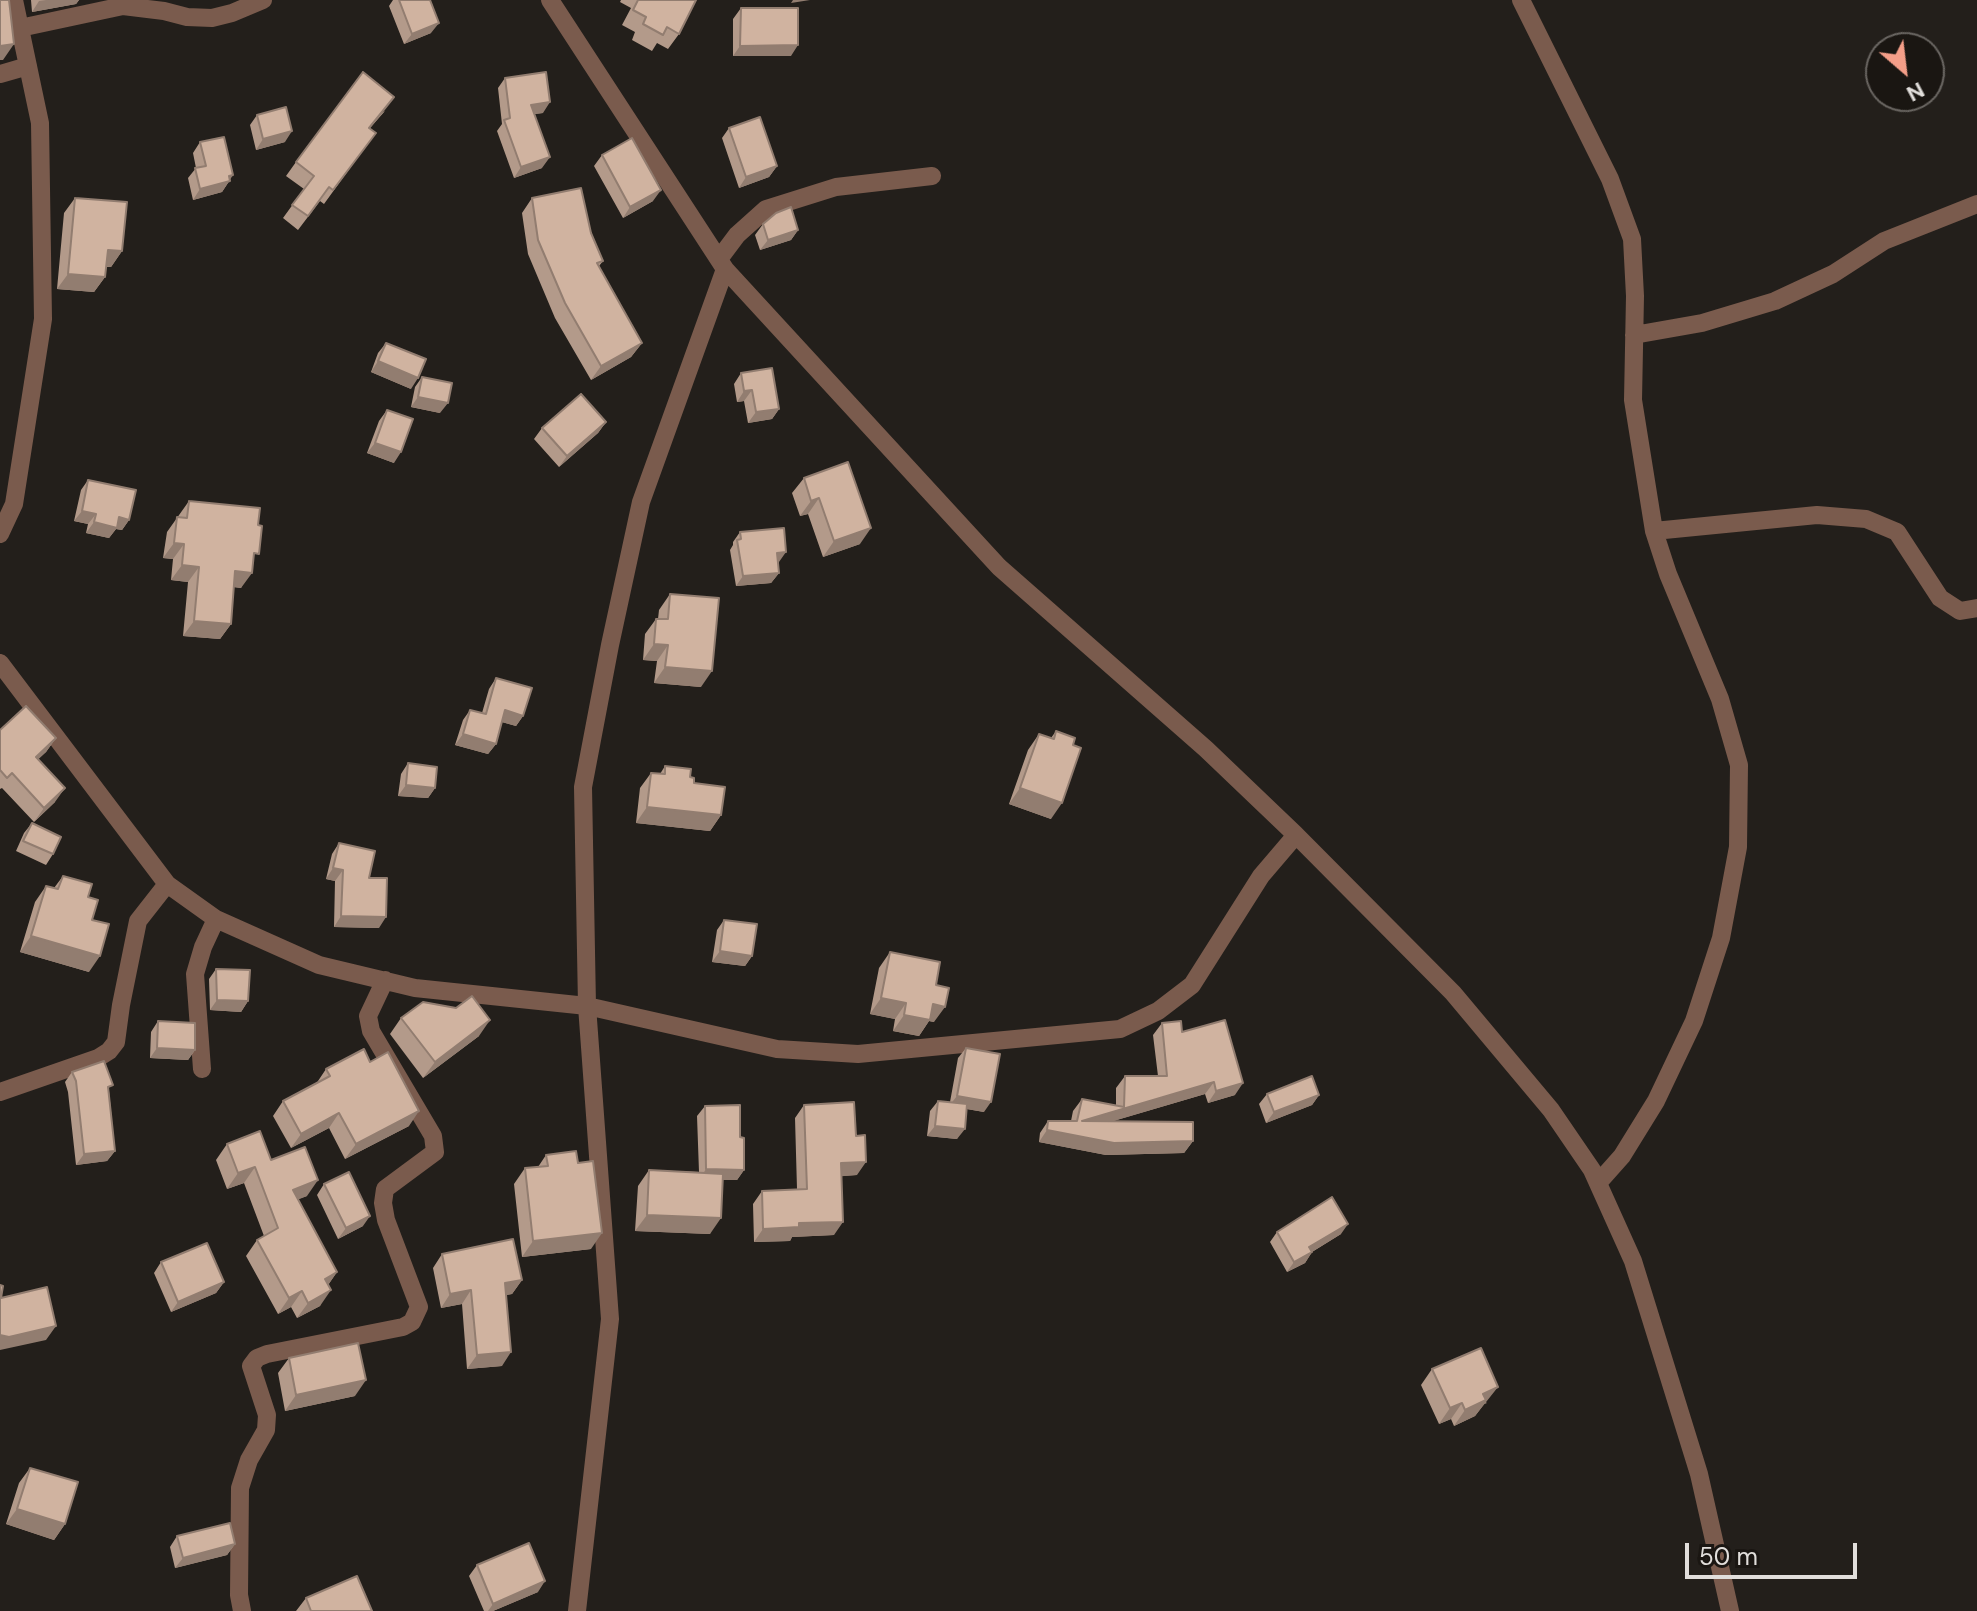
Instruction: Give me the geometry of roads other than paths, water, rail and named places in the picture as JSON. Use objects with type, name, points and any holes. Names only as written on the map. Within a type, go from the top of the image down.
[{"type":"street","points":[[0,534],[14,504],[43,319],[40,123],[14,0]]},
{"type":"street","points":[[20,28],[123,6],[212,18],[263,0]]},
{"type":"street","points":[[550,0],[722,264],[999,567],[1206,749],[1296,835],[1453,993],[1551,1110],[1598,1183],[1633,1261],[1699,1474],[1730,1611]]},
{"type":"street","points":[[1521,0],[1610,179],[1632,239],[1633,400],[1654,531],[1668,574],[1720,699],[1739,765],[1738,847],[1721,938],[1694,1021],[1656,1101],[1622,1156],[1598,1183]]},
{"type":"street","points":[[0,74],[28,66]]},
{"type":"street","points":[[577,1611],[610,1319],[587,1006],[583,787],[641,502],[722,264],[737,235],[766,209],[836,187],[932,176]]},
{"type":"street","points":[[1634,335],[1702,323],[1775,301],[1833,274],[1884,241],[1977,204]]},
{"type":"street","points":[[1654,531],[1817,515],[1866,519],[1897,532],[1940,598],[1960,611],[1977,608]]},
{"type":"street","points":[[0,663],[167,884],[216,919],[319,965],[415,988],[587,1006],[777,1049],[858,1054],[1120,1029],[1158,1011],[1192,985],[1261,876],[1296,835]]},
{"type":"street","points":[[0,1092],[98,1058],[109,1051],[116,1042],[138,921],[167,884]]},
{"type":"street","points":[[202,1069],[195,974],[216,919]]},
{"type":"street","points":[[242,1611],[239,1595],[240,1488],[249,1460],[266,1430],[267,1415],[251,1366],[257,1358],[267,1354],[403,1327],[412,1322],[419,1307],[386,1220],[383,1203],[385,1189],[435,1152],[433,1136],[371,1031],[368,1016],[385,980]]}]
